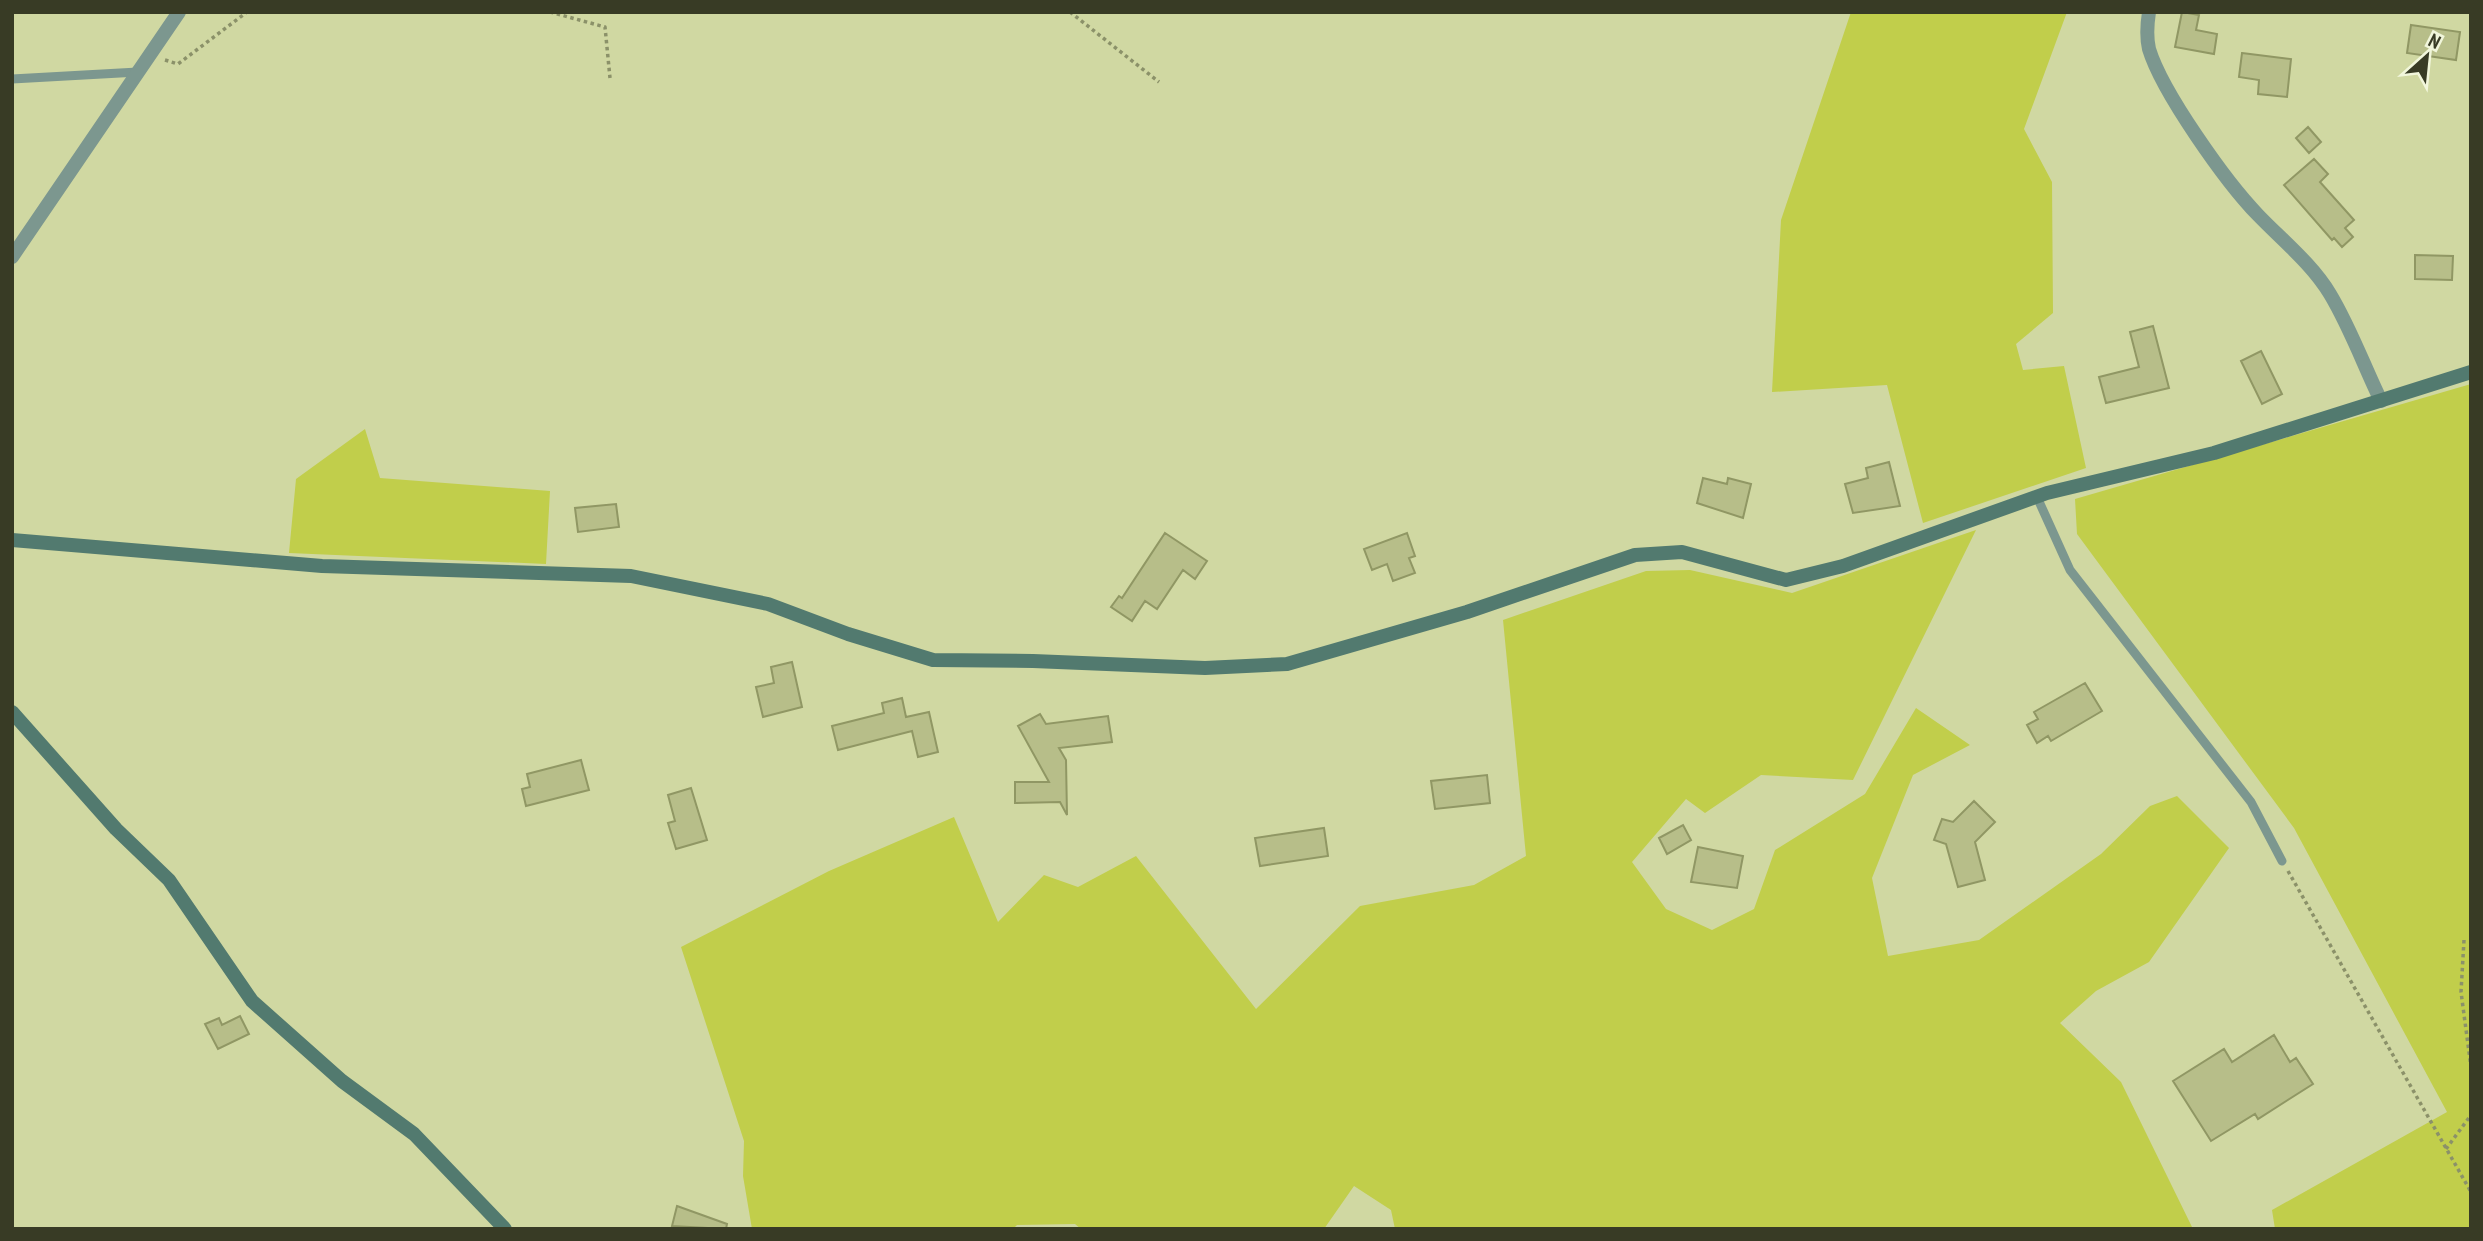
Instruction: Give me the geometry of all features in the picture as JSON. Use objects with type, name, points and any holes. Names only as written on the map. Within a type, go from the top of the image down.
[{"type":"street","points":[[12,257],[179,12]]},
{"type":"street","points":[[2150,12],[2146,29],[2150,50],[2163,79],[2210,156],[2257,214],[2284,239],[2329,293],[2381,401]]},
{"type":"street","points":[[12,540],[322,566],[631,576],[768,604],[848,634],[933,660],[1205,668],[1287,664],[1467,612],[1635,555],[1682,552],[1786,580],[1843,566],[2038,497],[2214,453],[2471,373]]},
{"type":"street","points":[[12,712],[116,829],[169,880],[252,1001],[342,1081],[414,1134],[505,1229]]},
{"type":"lane","points":[[12,79],[138,72]]},
{"type":"lane","points":[[2038,497],[2070,570],[2251,802],[2283,861]]},
{"type":"path","points":[[150,55],[178,64],[247,12]]},
{"type":"path","points":[[550,12],[605,27],[610,78]]},
{"type":"path","points":[[1070,12],[1159,82]]},
{"type":"path","points":[[2283,861],[2471,1192]]},
{"type":"path","points":[[2464,940],[2461,992],[2471,1067]]},
{"type":"path","points":[[2446,1149],[2471,1115]]},
{"type":"green space","points":[[1851,12],[2067,12],[2024,129],[2052,182],[2053,313],[2016,344],[2023,370],[2064,366],[2086,468],[1923,523],[1887,385],[1772,392],[1781,220]]},
{"type":"green space","points":[[2471,384],[2471,1229],[2275,1229],[2272,1210],[2447,1112],[2294,828],[2077,534],[2075,499]]},
{"type":"green space","points":[[365,429],[380,478],[550,491],[546,564],[289,553],[296,479]]},
{"type":"green space","points":[[1976,530],[1853,780],[1761,775],[1705,813],[1686,799],[1632,862],[1666,909],[1712,930],[1754,909],[1775,850],[1865,794],[1916,708],[1970,745],[1913,775],[1872,878],[1888,956],[1979,940],[2101,854],[2150,806],[2177,796],[2229,848],[2149,962],[2096,991],[2060,1023],[2121,1082],[2193,1229],[1395,1229],[1391,1210],[1354,1186],[1324,1229],[1081,1229],[1075,1224],[1017,1225],[1013,1229],[752,1229],[743,1176],[744,1141],[681,947],[829,871],[954,817],[998,922],[1044,875],[1078,887],[1136,856],[1256,1009],[1360,906],[1474,885],[1526,856],[1503,620],[1646,571],[1690,570],[1792,593]]},
{"type":"building","points":[[2182,12],[2199,15],[2196,30],[2217,34],[2214,54],[2175,47]]},
{"type":"building","points":[[2411,25],[2460,32],[2456,60],[2407,53]]},
{"type":"building","points":[[2242,53],[2291,59],[2287,97],[2258,94],[2259,80],[2239,77]]},
{"type":"building","points":[[2308,127],[2321,142],[2309,153],[2296,138]]},
{"type":"building","points":[[2314,159],[2328,174],[2320,182],[2354,220],[2345,228],[2353,237],[2342,247],[2334,238],[2332,240],[2284,185]]},
{"type":"building","points":[[2415,255],[2453,256],[2452,280],[2415,279]]},
{"type":"building","points":[[2153,326],[2169,388],[2106,403],[2099,377],[2139,367],[2130,332]]},
{"type":"building","points":[[2261,351],[2282,394],[2262,404],[2241,361]]},
{"type":"building","points":[[1889,462],[1900,506],[1853,513],[1845,484],[1868,478],[1866,468]]},
{"type":"building","points":[[1703,478],[1727,484],[1728,478],[1751,484],[1743,518],[1697,503]]},
{"type":"building","points":[[616,504],[619,527],[578,532],[575,508]]},
{"type":"building","points":[[1165,533],[1207,561],[1195,579],[1183,570],[1157,609],[1145,601],[1132,621],[1111,607],[1119,596],[1122,598]]},
{"type":"building","points":[[1407,533],[1415,556],[1409,558],[1415,573],[1393,581],[1387,564],[1372,570],[1364,549]]},
{"type":"building","points":[[792,662],[802,707],[763,717],[756,687],[774,683],[771,667]]},
{"type":"building","points":[[2085,683],[2102,711],[2051,741],[2048,736],[2037,743],[2027,725],[2038,719],[2034,712]]},
{"type":"building","points":[[902,698],[906,717],[929,712],[938,752],[918,757],[912,731],[838,750],[832,726],[884,713],[882,703]]},
{"type":"building","points":[[1040,714],[1046,724],[1108,716],[1112,742],[1059,748],[1066,760],[1067,815],[1060,802],[1015,803],[1015,782],[1049,782],[1018,726]]},
{"type":"building","points":[[581,760],[589,790],[526,806],[522,789],[530,787],[527,774]]},
{"type":"building","points":[[1487,775],[1490,803],[1435,809],[1431,781]]},
{"type":"building","points":[[691,788],[707,840],[676,849],[668,823],[675,821],[668,795]]},
{"type":"building","points":[[1974,801],[1995,822],[1975,842],[1985,880],[1958,887],[1946,844],[1934,840],[1942,819],[1953,822]]},
{"type":"building","points":[[1683,825],[1691,840],[1667,854],[1659,838]]},
{"type":"building","points":[[1324,828],[1328,856],[1260,866],[1255,838]]},
{"type":"building","points":[[1698,847],[1743,856],[1737,888],[1691,882]]},
{"type":"building","points":[[240,1016],[249,1034],[218,1049],[205,1024],[219,1018],[222,1025]]},
{"type":"building","points":[[2274,1035],[2290,1062],[2296,1058],[2313,1084],[2258,1119],[2255,1114],[2211,1141],[2173,1081],[2224,1049],[2232,1062]]},
{"type":"building","points":[[677,1206],[727,1224],[726,1229],[672,1226]]}]
